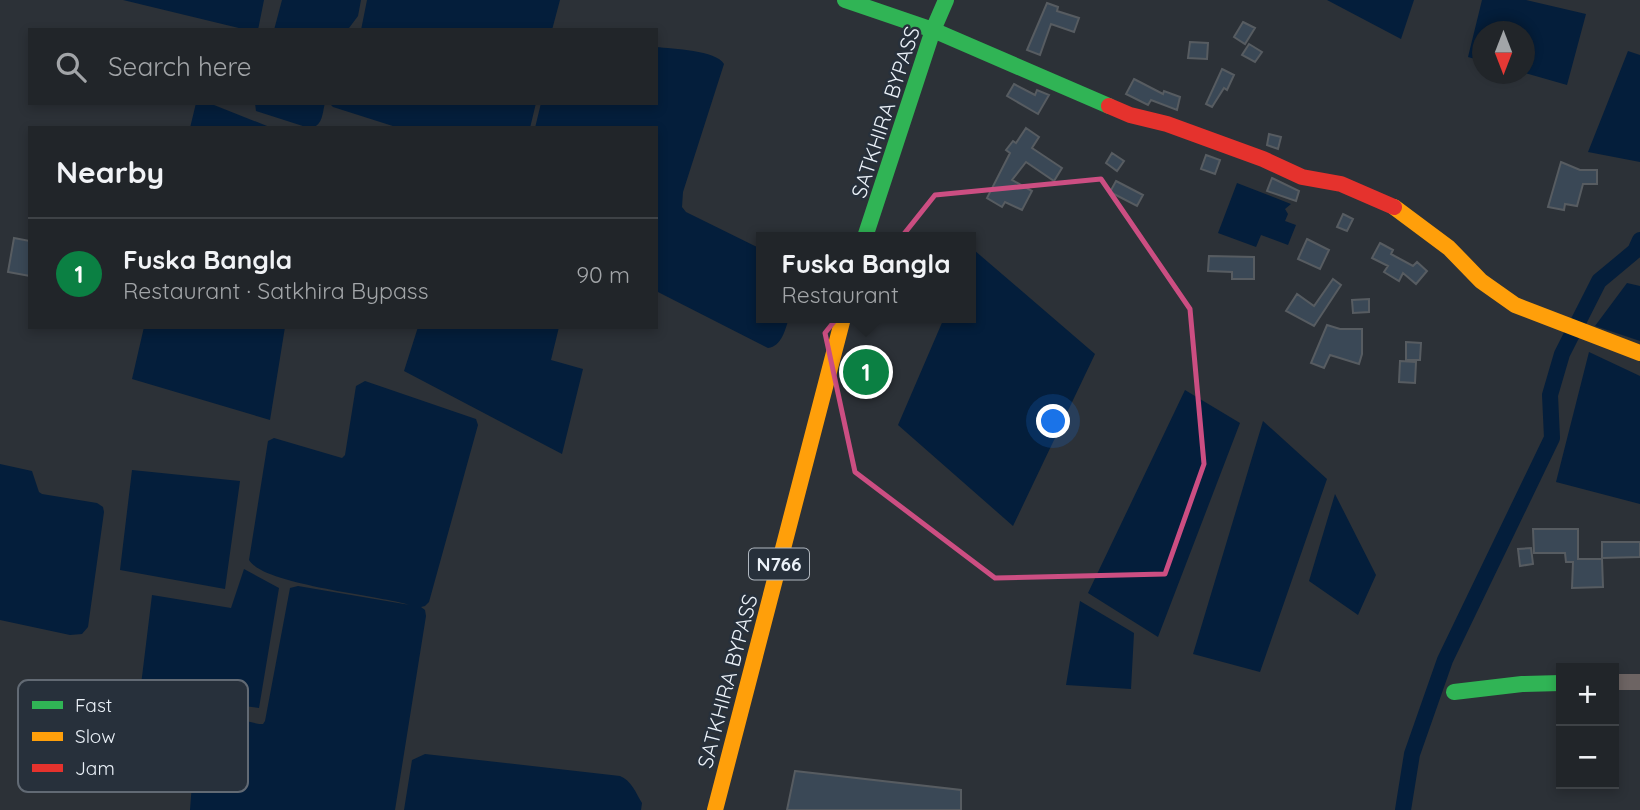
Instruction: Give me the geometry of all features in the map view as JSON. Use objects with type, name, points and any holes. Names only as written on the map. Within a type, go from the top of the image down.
[{"type":"main road","points":[[845,0],[933,30],[1130,115],[1167,124],[1262,159],[1302,177],[1341,184],[1398,209],[1437,238],[1481,281],[1515,305],[1640,353]]},
{"type":"main road","name":"SATKHIRA BYPASS","points":[[867,232],[933,30],[946,0]]},
{"type":"main road","name":"SATKHIRA BYPASS","points":[[715,810],[842,323]]},
{"type":"main road","points":[[1454,692],[1556,683]]},
{"type":"street","points":[[1619,682],[1640,682]]},
{"type":"highlighted area","points":[[1101,179],[1190,309],[1204,464],[1165,574],[995,578],[855,472],[825,333],[935,195]]},
{"type":"water","points":[[123,0],[264,0],[258,28],[239,28]]},
{"type":"water","points":[[282,0],[361,0],[358,16],[349,28],[275,28]]},
{"type":"water","points":[[367,0],[560,0],[553,28],[361,28]]},
{"type":"water","points":[[1327,0],[1414,0],[1401,39]]},
{"type":"water","points":[[1482,0],[1526,0],[1586,14],[1567,85],[1535,76],[1535,21],[1477,21]]},
{"type":"water","points":[[1472,41],[1472,58],[1468,57]]},
{"type":"water","points":[[658,47],[703,53],[719,59],[724,64],[683,192],[682,207],[686,212],[756,247],[756,323],[787,323],[777,344],[768,348],[658,292],[658,126],[535,126],[541,105],[658,105]]},
{"type":"water","points":[[1628,51],[1640,55],[1640,162],[1588,152]]},
{"type":"water","points":[[196,105],[214,105],[267,126],[190,126]]},
{"type":"water","points":[[255,105],[324,105],[316,126],[303,126],[256,111]]},
{"type":"water","points":[[331,105],[536,105],[530,126],[393,126]]},
{"type":"water","points":[[1237,183],[1291,204],[1285,209],[1288,214],[1285,221],[1296,225],[1288,245],[1261,235],[1256,247],[1218,233]]},
{"type":"water","points":[[976,252],[1095,354],[1013,526],[898,425],[942,323],[976,323]]},
{"type":"water","points":[[1627,283],[1640,286],[1640,341],[1595,326]]},
{"type":"water","points":[[144,329],[285,329],[270,420],[132,379]]},
{"type":"water","points":[[417,329],[559,329],[551,360],[583,369],[562,454],[404,371]]},
{"type":"water","points":[[1589,352],[1640,376],[1640,504],[1556,482]]},
{"type":"water","points":[[365,381],[476,419],[478,425],[429,602],[421,607],[426,616],[395,810],[190,810],[191,792],[248,792],[248,722],[263,724],[265,721],[290,588],[298,586],[410,605],[298,583],[259,569],[249,560],[268,441],[274,438],[342,458],[345,455],[356,386]]},
{"type":"water","points":[[1185,390],[1240,423],[1158,637],[1088,593]]},
{"type":"water","points":[[1263,421],[1327,479],[1260,672],[1193,654]]},
{"type":"water","points":[[0,464],[32,471],[42,494],[97,503],[103,507],[88,627],[82,634],[70,635],[0,620]]},
{"type":"water","points":[[132,470],[240,481],[225,589],[120,570]]},
{"type":"water","points":[[1335,494],[1376,575],[1358,615],[1309,581]]},
{"type":"water","points":[[244,569],[279,588],[259,708],[248,707],[248,680],[142,680],[152,595],[231,608]]},
{"type":"water","points":[[1080,601],[1134,633],[1131,689],[1066,685]]},
{"type":"water","points":[[425,754],[620,776],[627,780],[635,791],[642,803],[641,810],[404,810],[412,760]]},
{"type":"building","points":[[1047,3],[1058,7],[1057,11],[1079,18],[1074,32],[1051,24],[1040,55],[1027,50]]},
{"type":"building","points":[[1243,22],[1255,28],[1245,44],[1234,37]]},
{"type":"building","points":[[1190,42],[1208,43],[1207,59],[1188,58]]},
{"type":"building","points":[[1249,44],[1262,52],[1255,62],[1242,55]]},
{"type":"building","points":[[1222,69],[1234,75],[1227,90],[1224,88],[1212,107],[1206,104]]},
{"type":"building","points":[[1134,79],[1163,94],[1164,91],[1180,97],[1177,110],[1151,100],[1148,105],[1126,94]]},
{"type":"building","points":[[1014,84],[1035,95],[1037,90],[1049,95],[1038,114],[1007,96]]},
{"type":"building","points":[[1026,128],[1039,137],[1032,148],[1062,168],[1054,181],[1026,162],[1012,180],[1032,191],[1022,210],[1005,202],[1002,207],[987,198],[1010,153],[1006,150],[1013,141],[1016,143]]},
{"type":"building","points":[[1269,134],[1281,137],[1278,149],[1267,145]]},
{"type":"building","points":[[1112,153],[1124,161],[1117,171],[1106,163]]},
{"type":"building","points":[[1206,155],[1220,160],[1215,174],[1201,169]]},
{"type":"building","points":[[1561,162],[1580,170],[1597,170],[1597,184],[1583,184],[1577,206],[1565,204],[1564,210],[1548,207]]},
{"type":"building","points":[[1272,178],[1299,191],[1296,201],[1267,191]]},
{"type":"building","points":[[1116,181],[1143,195],[1137,206],[1110,192]]},
{"type":"building","points":[[1343,214],[1353,219],[1347,231],[1337,227]]},
{"type":"building","points":[[14,238],[28,241],[28,276],[8,272]]},
{"type":"building","points":[[1307,239],[1329,250],[1320,269],[1298,259]]},
{"type":"building","points":[[1380,243],[1393,250],[1391,254],[1413,266],[1417,262],[1427,271],[1416,284],[1403,273],[1399,281],[1384,272],[1388,266],[1372,258]]},
{"type":"building","points":[[1209,256],[1254,257],[1254,279],[1232,279],[1232,272],[1208,271]]},
{"type":"building","points":[[1333,279],[1341,285],[1314,326],[1286,311],[1297,294],[1314,306]]},
{"type":"building","points":[[1369,299],[1369,312],[1353,313],[1352,300]]},
{"type":"building","points":[[1327,325],[1340,329],[1362,329],[1362,354],[1359,364],[1330,355],[1324,368],[1311,363]]},
{"type":"building","points":[[1406,342],[1421,343],[1420,360],[1406,360]]},
{"type":"building","points":[[1400,361],[1416,362],[1415,383],[1399,382]]},
{"type":"building","points":[[1533,529],[1578,529],[1578,559],[1602,559],[1603,587],[1572,588],[1573,562],[1566,562],[1565,553],[1534,553]]},
{"type":"building","points":[[1602,542],[1640,542],[1640,557],[1602,558]]},
{"type":"building","points":[[1531,548],[1533,564],[1520,566],[1518,549]]},
{"type":"building","points":[[795,771],[961,790],[961,810],[787,810]]},
{"type":"waterway","points":[[1403,810],[1412,754],[1445,660],[1552,438],[1550,395],[1562,354],[1599,281],[1635,251],[1640,240]]},
{"type":"traffic: fast","points":[[845,0],[933,30],[1109,106]]},
{"type":"traffic: fast","points":[[867,232],[933,30],[946,0]]},
{"type":"traffic: fast","points":[[1454,692],[1556,683]]},
{"type":"traffic: slow","points":[[1394,207],[1449,248],[1481,281],[1515,305],[1640,353]]},
{"type":"traffic: slow","points":[[715,810],[842,323]]},
{"type":"traffic: jam","points":[[1109,106],[1263,159],[1302,177],[1341,184],[1394,207]]},
{"type":"place","name":"Fuska Bangla","points":[[866,372]]}]
